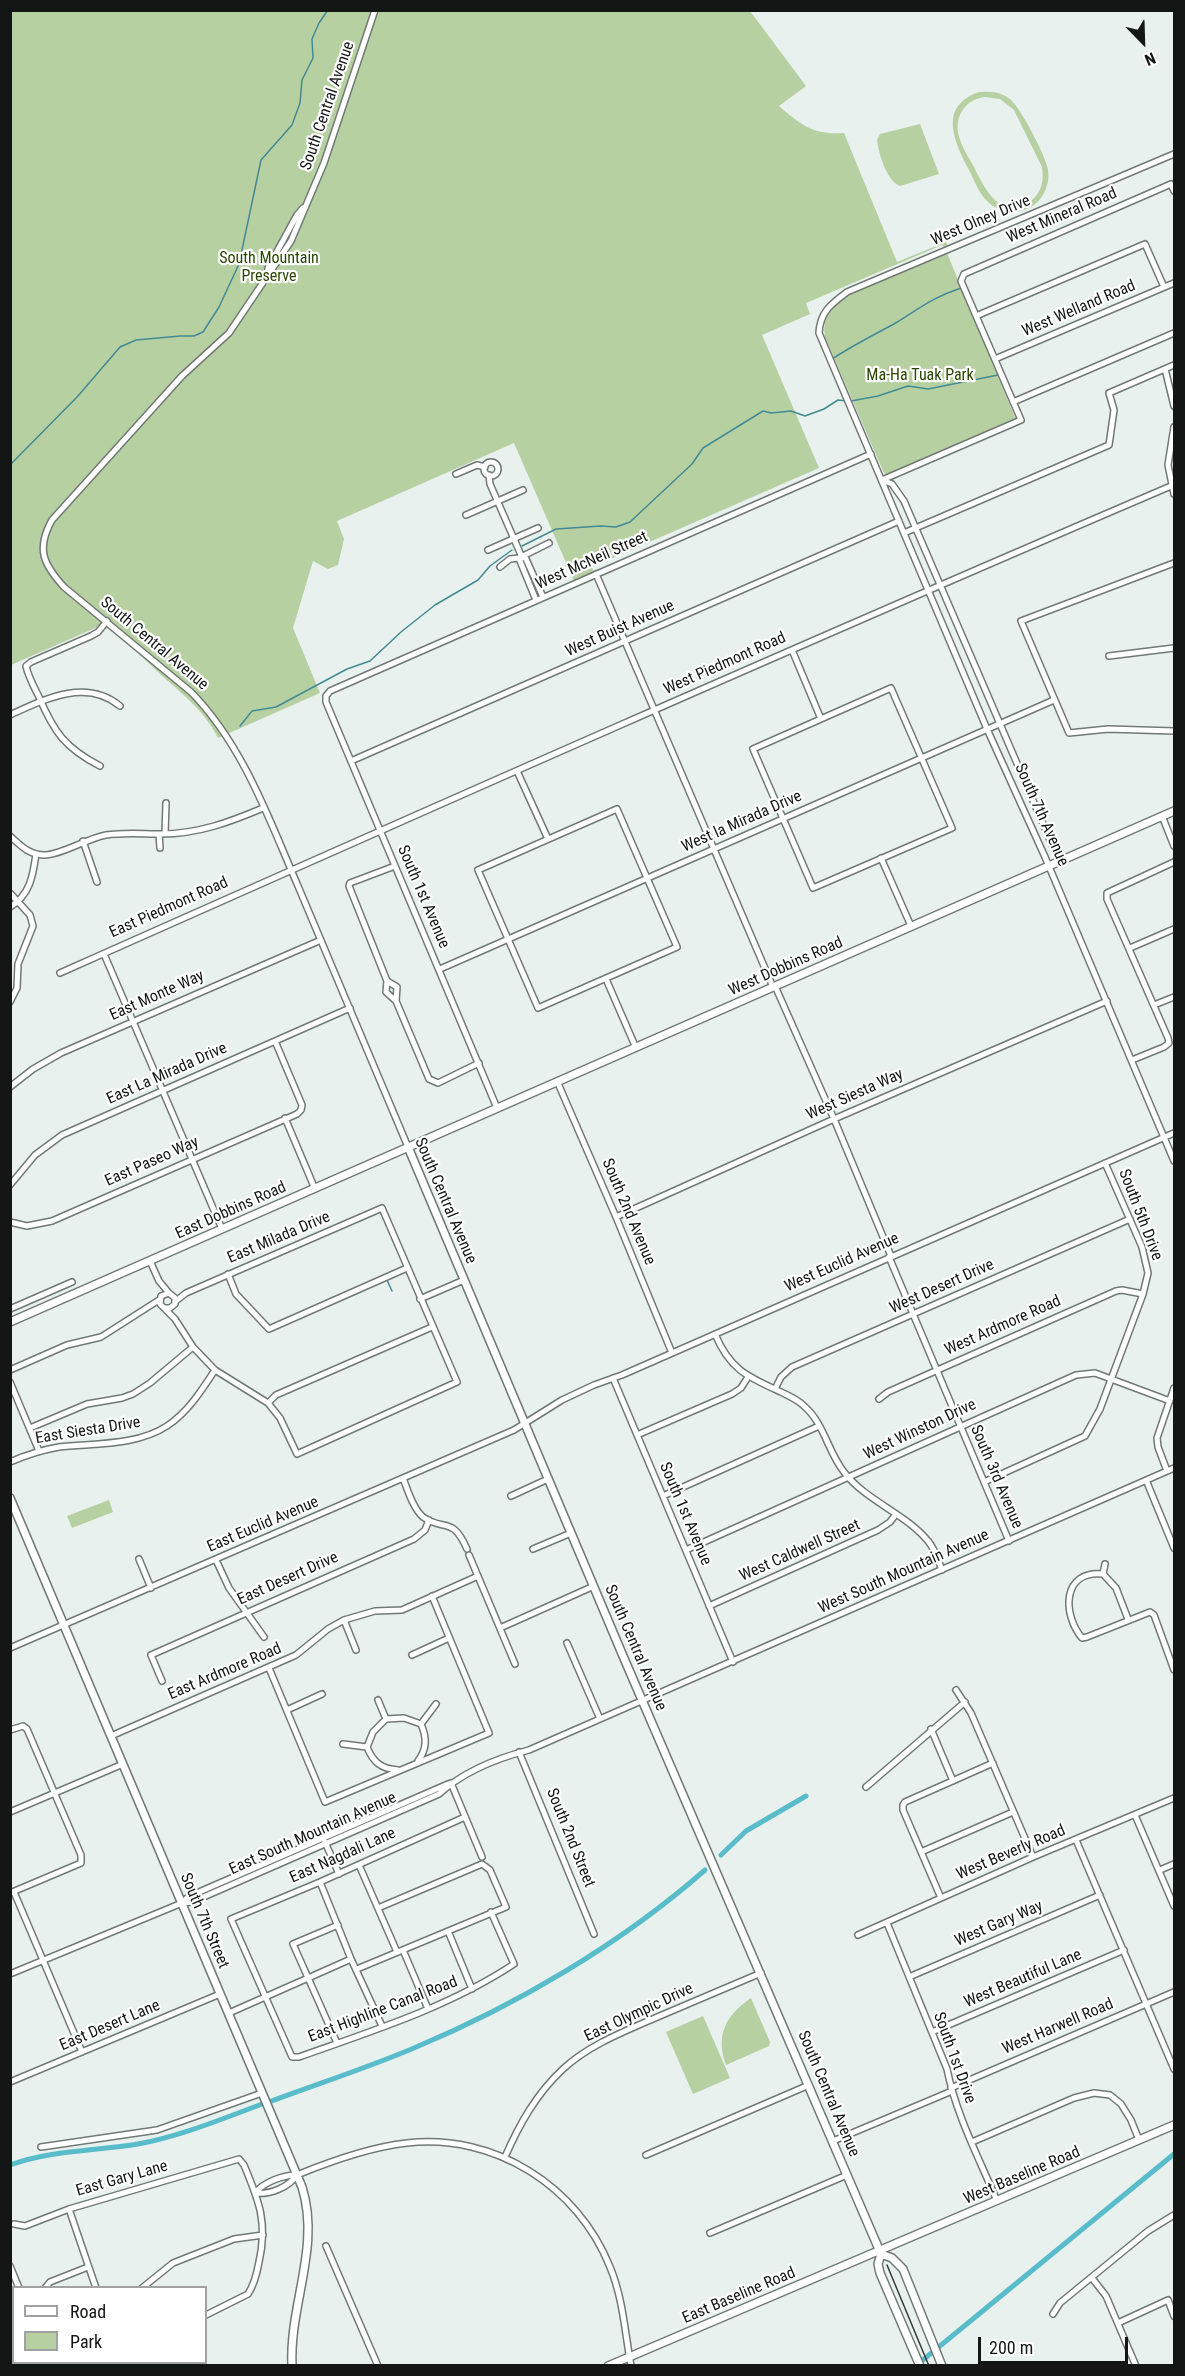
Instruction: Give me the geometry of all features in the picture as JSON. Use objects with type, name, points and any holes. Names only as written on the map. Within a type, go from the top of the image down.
[{"type":"main road","name":"West Dobbins Road","points":[[408,1147],[1174,811]]},
{"type":"main road","name":"East Dobbins Road","points":[[10,1322],[408,1147]]},
{"type":"main road","name":"South Central Avenue","points":[[408,1147],[571,1533],[833,2141],[880,2253],[878,2264],[880,2273],[920,2366]]},
{"type":"main road","name":"South 7th Street","points":[[10,1498],[229,2013],[308,2206],[309,2232],[292,2338],[292,2366]]},
{"type":"main road","name":"West Baseline Road","points":[[880,2253],[1174,2126]]},
{"type":"main road","name":"South Central Avenue","points":[[880,2253],[892,2258],[903,2269],[942,2366]]},
{"type":"main road","name":"East Baseline Road","points":[[608,2366],[880,2253]]},
{"type":"street","name":"South Central Avenue","points":[[375,10],[327,154],[303,208],[285,236],[268,268],[268,273],[229,333],[182,376],[56,515],[46,531],[43,553],[51,573],[64,587],[162,666],[208,709],[243,762],[408,1147]]},
{"type":"street","name":"West Olney Drive","points":[[819,333],[820,322],[826,308],[847,292],[1174,154]]},
{"type":"street","name":"West Mineral Road","points":[[976,316],[961,281],[964,274],[1172,184],[1174,191]]},
{"type":"street","points":[[882,480],[1021,420],[976,316],[1145,244],[1164,287]]},
{"type":"street","name":"West Welland Road","points":[[995,359],[1174,283]]},
{"type":"street","name":"South 7th Avenue","points":[[819,333],[1174,1161]]},
{"type":"street","points":[[1013,402],[1174,333]]},
{"type":"street","points":[[904,533],[1109,445],[1114,410],[1109,393],[1174,365]]},
{"type":"street","points":[[1165,369],[1174,406]]},
{"type":"street","points":[[1174,427],[1168,465],[1174,494]]},
{"type":"street","name":"West McNeil Street","points":[[326,696],[330,691],[871,453]]},
{"type":"street","points":[[485,467],[490,462],[497,466],[496,473],[489,475]]},
{"type":"street","points":[[456,474],[477,465],[485,467]]},
{"type":"street","points":[[485,467],[536,600]]},
{"type":"street","name":"South 7th Avenue","points":[[882,480],[892,484],[897,490],[915,528],[1053,847]]},
{"type":"street","name":"West Piedmont Road","points":[[291,870],[939,585],[1171,486]]},
{"type":"street","points":[[466,514],[523,490]]},
{"type":"street","name":"West Buist Avenue","points":[[351,761],[899,521]]},
{"type":"street","points":[[488,550],[538,528]]},
{"type":"street","points":[[500,567],[510,559],[549,543]]},
{"type":"street","points":[[521,556],[543,597]]},
{"type":"street","points":[[1174,563],[1021,621],[1069,733],[1108,729],[1174,731]]},
{"type":"street","name":"South 3rd Avenue","points":[[596,574],[714,849],[834,1119],[936,1370],[1009,1541]]},
{"type":"street","points":[[100,766],[64,742],[51,725],[27,666],[31,662],[91,636],[98,632],[107,621]]},
{"type":"street","points":[[1109,656],[1174,648]]},
{"type":"street","points":[[792,650],[821,719]]},
{"type":"street","points":[[891,688],[951,828],[813,888],[753,749],[821,719],[891,688]]},
{"type":"street","points":[[10,715],[41,701],[70,693],[90,693],[112,699],[120,706]]},
{"type":"street","name":"South 1st Avenue","points":[[326,696],[351,761],[498,1108]]},
{"type":"street","name":"West la Mirada Drive","points":[[440,969],[1054,700]]},
{"type":"street","points":[[518,771],[548,839]]},
{"type":"street","points":[[160,848],[166,803]]},
{"type":"street","points":[[10,836],[21,847],[36,854],[48,855],[83,841],[121,833],[162,834],[212,828],[263,808]]},
{"type":"street","points":[[617,809],[677,947],[538,1008],[478,870],[548,839],[617,809]]},
{"type":"street","points":[[1162,816],[1174,846]]},
{"type":"street","points":[[83,841],[97,882]]},
{"type":"street","points":[[10,907],[18,902],[29,888],[34,875],[36,854]]},
{"type":"street","points":[[881,858],[911,926]]},
{"type":"street","points":[[1132,1060],[1168,1043],[1168,1038],[1107,899],[1107,893],[1113,888],[1174,862]]},
{"type":"street","points":[[395,866],[350,883],[349,891],[387,981],[386,992],[396,1001],[429,1079],[438,1083],[479,1063]]},
{"type":"street","name":"East Piedmont Road","points":[[60,973],[291,870]]},
{"type":"street","points":[[10,893],[30,915],[33,926],[18,964],[17,988],[10,1002]]},
{"type":"street","points":[[1130,948],[1174,930]]},
{"type":"street","name":"East Monte Way","points":[[10,1087],[33,1069],[61,1053],[321,940]]},
{"type":"street","points":[[104,954],[222,1229]]},
{"type":"street","points":[[606,979],[636,1047]]},
{"type":"street","points":[[387,981],[397,987],[396,1001]]},
{"type":"street","points":[[1154,1005],[1174,997]]},
{"type":"street","name":"West Siesta Way","points":[[616,1217],[834,1119],[1107,1001]]},
{"type":"street","name":"East La Mirada Drive","points":[[10,1185],[35,1155],[62,1135],[350,1008]]},
{"type":"street","name":"East Paseo Way","points":[[10,1222],[27,1226],[41,1225],[301,1110],[302,1105],[275,1041]]},
{"type":"street","name":"South 2nd Avenue","points":[[557,1082],[672,1353]]},
{"type":"street","points":[[285,1119],[315,1189]]},
{"type":"street","name":"West Euclid Avenue","points":[[525,1425],[562,1400],[1174,1133]]},
{"type":"street","name":"South 5th Drive","points":[[1106,1163],[1130,1219],[1148,1273],[1143,1294],[1111,1378]]},
{"type":"street","name":"East Milada Drive","points":[[175,1303],[186,1293],[382,1208],[407,1268]]},
{"type":"street","name":"West Desert Drive","points":[[775,1389],[781,1377],[792,1367],[1130,1219]]},
{"type":"street","points":[[150,1261],[159,1281],[170,1293],[175,1303],[175,1318]]},
{"type":"street","points":[[159,1281],[163,1308],[175,1318],[193,1347],[215,1370],[268,1403],[280,1418],[297,1454],[457,1382],[407,1268],[269,1329],[236,1294],[228,1274]]},
{"type":"street","points":[[420,1299],[464,1280]]},
{"type":"street","points":[[10,1309],[72,1282]]},
{"type":"street","points":[[59,1288],[64,1298]]},
{"type":"street","name":"West Ardmore Road","points":[[879,1399],[888,1392],[936,1370],[1116,1291],[1143,1294]]},
{"type":"street","points":[[10,1370],[67,1345],[102,1337],[146,1310],[163,1294],[170,1293]]},
{"type":"street","name":"East Milada Drive","points":[[170,1293],[186,1293]]},
{"type":"street","points":[[146,1310],[171,1308],[175,1303]]},
{"type":"street","points":[[268,1403],[276,1395],[432,1327]]},
{"type":"street","points":[[715,1335],[726,1357],[748,1377],[805,1406],[848,1478],[928,1541],[942,1570]]},
{"type":"street","points":[[30,1428],[87,1404],[134,1394],[193,1347]]},
{"type":"street","name":"East Siesta Drive","points":[[10,1462],[39,1451],[131,1440],[152,1434],[168,1425],[192,1403],[215,1370]]},
{"type":"street","name":"West Winston Drive","points":[[686,1550],[1076,1375],[1095,1373],[1170,1401]]},
{"type":"street","points":[[637,1435],[732,1394],[741,1388],[748,1377]]},
{"type":"street","name":"South 1st Avenue","points":[[613,1378],[733,1662]]},
{"type":"street","points":[[984,1482],[1085,1436],[1100,1409],[1111,1378]]},
{"type":"street","points":[[10,1382],[39,1451]]},
{"type":"street","points":[[1167,1471],[1156,1438],[1174,1388]]},
{"type":"street","name":"East Euclid Avenue","points":[[10,1648],[525,1425]]},
{"type":"street","points":[[663,1496],[819,1426]]},
{"type":"street","name":"West South Mountain Avenue","points":[[643,1700],[1174,1468]]},
{"type":"street","points":[[403,1479],[415,1507],[429,1520],[455,1525],[515,1664]]},
{"type":"street","points":[[511,1496],[548,1479]]},
{"type":"street","points":[[1146,1480],[1174,1548]]},
{"type":"street","name":"West Caldwell Street","points":[[709,1606],[879,1530],[896,1514]]},
{"type":"street","name":"East Desert Drive","points":[[162,1680],[151,1654],[414,1539],[425,1530],[429,1520]]},
{"type":"street","points":[[533,1549],[571,1533]]},
{"type":"street","points":[[139,1559],[151,1588]]},
{"type":"street","points":[[216,1560],[229,1588],[264,1637]]},
{"type":"street","points":[[1103,1574],[1105,1564]]},
{"type":"street","points":[[1128,1619],[1116,1588],[1103,1574],[1095,1573],[1082,1579],[1068,1596],[1067,1607],[1082,1638],[1150,1612],[1154,1615],[1174,1669]]},
{"type":"street","name":"East Ardmore Road","points":[[111,1736],[296,1655],[328,1629],[344,1620],[375,1611],[402,1610],[478,1576]]},
{"type":"street","points":[[500,1628],[594,1586]]},
{"type":"street","points":[[269,1668],[325,1802],[489,1732],[432,1596]]},
{"type":"street","points":[[344,1620],[356,1650]]},
{"type":"street","points":[[412,1655],[449,1638]]},
{"type":"street","points":[[567,1643],[600,1719]]},
{"type":"street","points":[[956,1690],[965,1702],[1033,1857]]},
{"type":"street","points":[[287,1710],[322,1694]]},
{"type":"street","points":[[378,1700],[386,1719]]},
{"type":"street","name":"East South Mountain Avenue","points":[[10,1974],[182,1903],[192,1902],[324,1840],[439,1794],[451,1783],[519,1752],[643,1700]]},
{"type":"street","points":[[866,1787],[965,1702]]},
{"type":"street","points":[[421,1724],[436,1704]]},
{"type":"street","points":[[400,1771],[384,1768],[373,1761],[368,1747],[373,1732],[386,1719],[404,1718],[421,1724],[426,1735],[426,1746],[415,1764]]},
{"type":"street","points":[[10,1730],[23,1726],[27,1729],[81,1855],[81,1863],[12,1892],[82,2052]]},
{"type":"street","points":[[931,1729],[953,1781]]},
{"type":"street","points":[[343,1744],[368,1747]]},
{"type":"street","name":"South 2nd Street","points":[[519,1752],[594,1934]]},
{"type":"street","points":[[941,1898],[903,1805],[905,1802],[993,1763]]},
{"type":"street","points":[[10,1812],[123,1764]]},
{"type":"street","points":[[451,1783],[482,1857]]},
{"type":"street","name":"West Beverly Road","points":[[858,1935],[1033,1857],[1174,1798]]},
{"type":"street","points":[[921,1852],[1013,1812]]},
{"type":"street","points":[[1135,1815],[1174,1906]]},
{"type":"street","name":"East Nagdali Lane","points":[[265,1998],[231,1919],[339,1874],[465,1817]]},
{"type":"street","points":[[324,1840],[339,1874]]},
{"type":"street","points":[[1076,1840],[1174,2069]]},
{"type":"street","points":[[359,1864],[397,1952]]},
{"type":"street","points":[[357,1969],[506,1907],[490,1870],[482,1864],[378,1908]]},
{"type":"street","points":[[1160,1870],[1174,1864]]},
{"type":"street","points":[[320,1882],[351,1959],[382,2026]]},
{"type":"street","name":"West Gary Way","points":[[909,1977],[1100,1895]]},
{"type":"street","name":"East Highline Canal Road","points":[[265,1998],[292,2057],[428,2009],[472,1989],[514,1964],[491,1912]]},
{"type":"street","name":"South 1st Drive","points":[[887,1923],[947,2069],[951,2089],[972,2142],[998,2201]]},
{"type":"street","points":[[337,2043],[293,1944],[338,1925]]},
{"type":"street","points":[[448,1931],[472,1989]]},
{"type":"street","points":[[403,1950],[428,2009]]},
{"type":"street","name":"West Beautiful Lane","points":[[932,2032],[1124,1950]]},
{"type":"street","points":[[229,2013],[351,1959]]},
{"type":"street","name":"East Olympic Drive","points":[[505,2157],[521,2124],[538,2097],[557,2075],[597,2044],[761,1973]]},
{"type":"street","name":"West Harwell Road","points":[[833,2141],[1174,1992]]},
{"type":"street","name":"East Desert Lane","points":[[10,2082],[220,1994]]},
{"type":"street","points":[[646,2155],[809,2085]]},
{"type":"street","points":[[41,2147],[157,2130],[262,2093]]},
{"type":"street","points":[[972,2142],[1087,2094],[1110,2095],[1123,2108],[1139,2140]]},
{"type":"street","points":[[255,2193],[260,2187],[289,2175],[297,2175],[375,2149],[408,2143],[460,2144],[505,2157],[530,2170],[558,2192],[574,2208],[596,2238],[615,2280],[631,2366]]},
{"type":"street","name":"East Gary Lane","points":[[14,2224],[25,2226],[69,2209],[239,2159],[244,2165],[255,2193]]},
{"type":"street","points":[[255,2193],[264,2194],[292,2182],[297,2175]]},
{"type":"street","points":[[710,2234],[847,2175]]},
{"type":"street","points":[[270,2183],[273,2190]]},
{"type":"street","points":[[207,2315],[248,2294],[258,2269],[263,2235],[262,2212],[255,2193]]},
{"type":"street","points":[[69,2209],[95,2286]]},
{"type":"street","points":[[1053,2314],[1060,2303],[1148,2231],[1174,2215]]},
{"type":"street","points":[[144,2286],[173,2263],[234,2239],[263,2235]]},
{"type":"street","points":[[326,2246],[378,2366]]},
{"type":"street","points":[[10,2266],[12,2275]]},
{"type":"street","points":[[47,2286],[50,2282],[88,2267]]},
{"type":"street","points":[[1092,2278],[1106,2296],[1136,2366]]},
{"type":"street","points":[[1118,2323],[1168,2300],[1174,2316]]},
{"type":"green space","name":"South Mountain Preserve","points":[[10,11],[750,11],[806,86],[779,106],[808,127],[824,132],[844,133],[897,262],[946,242],[948,247],[1174,151],[1174,156],[947,250],[942,245],[806,303],[810,314],[762,335],[819,468],[592,567],[594,573],[574,581],[514,443],[337,521],[344,539],[338,565],[328,569],[313,561],[293,628],[320,693],[218,738],[213,728],[192,703],[132,648],[102,625],[11,665]]},
{"type":"green space","points":[[979,92],[1003,95],[1010,99],[1025,120],[1041,151],[1048,173],[1044,193],[1033,206],[1017,212],[1001,210],[993,206],[981,193],[958,147],[953,125],[958,106],[966,98]],"holes":[[[985,97],[1000,99],[1014,110],[1042,167],[1043,177],[1040,190],[1031,201],[1021,207],[1003,206],[995,200],[983,184],[959,138],[958,122],[969,103]]]},
{"type":"green space","points":[[920,124],[939,174],[900,186],[887,172],[881,159],[877,140],[880,134]]},
{"type":"green space","name":"Ma-Ha Tuak Park","points":[[947,253],[1016,420],[886,475],[825,337],[826,318],[828,312],[841,299]]},
{"type":"green space","points":[[109,1500],[113,1512],[72,1528],[67,1516]]},
{"type":"green space","points":[[751,1998],[770,2042],[769,2046],[726,2065],[722,2035],[735,2011]]},
{"type":"green space","points":[[703,2016],[730,2078],[693,2094],[666,2032]]},
{"type":"waterway","points":[[10,465],[78,396],[120,347],[136,340],[194,336],[203,332],[219,307],[239,264],[261,160],[292,125],[300,103],[302,80],[313,58],[312,39],[328,10]]},
{"type":"waterway","points":[[832,359],[933,300],[961,288]]},
{"type":"waterway","points":[[851,401],[878,396],[908,386],[928,389],[998,375]]},
{"type":"waterway","points":[[522,546],[556,529],[616,527],[630,522],[692,464],[703,448],[763,411],[771,413],[791,411],[805,416],[824,409],[838,400],[847,401]]},
{"type":"waterway","points":[[240,726],[252,711],[276,707],[347,669],[370,661],[435,605],[478,580],[490,566],[512,550]]},
{"type":"waterway","points":[[387,1280],[392,1291]]},
{"type":"waterway","points":[[721,1855],[746,1831],[806,1796]]},
{"type":"waterway","points":[[269,2102],[414,2048],[529,1992],[639,1923],[705,1870]]},
{"type":"waterway","points":[[10,2165],[41,2156],[154,2141],[201,2127],[262,2104]]},
{"type":"waterway","points":[[918,2364],[1174,2154]]},
{"type":"tram line","points":[[887,2265],[929,2366]]}]
